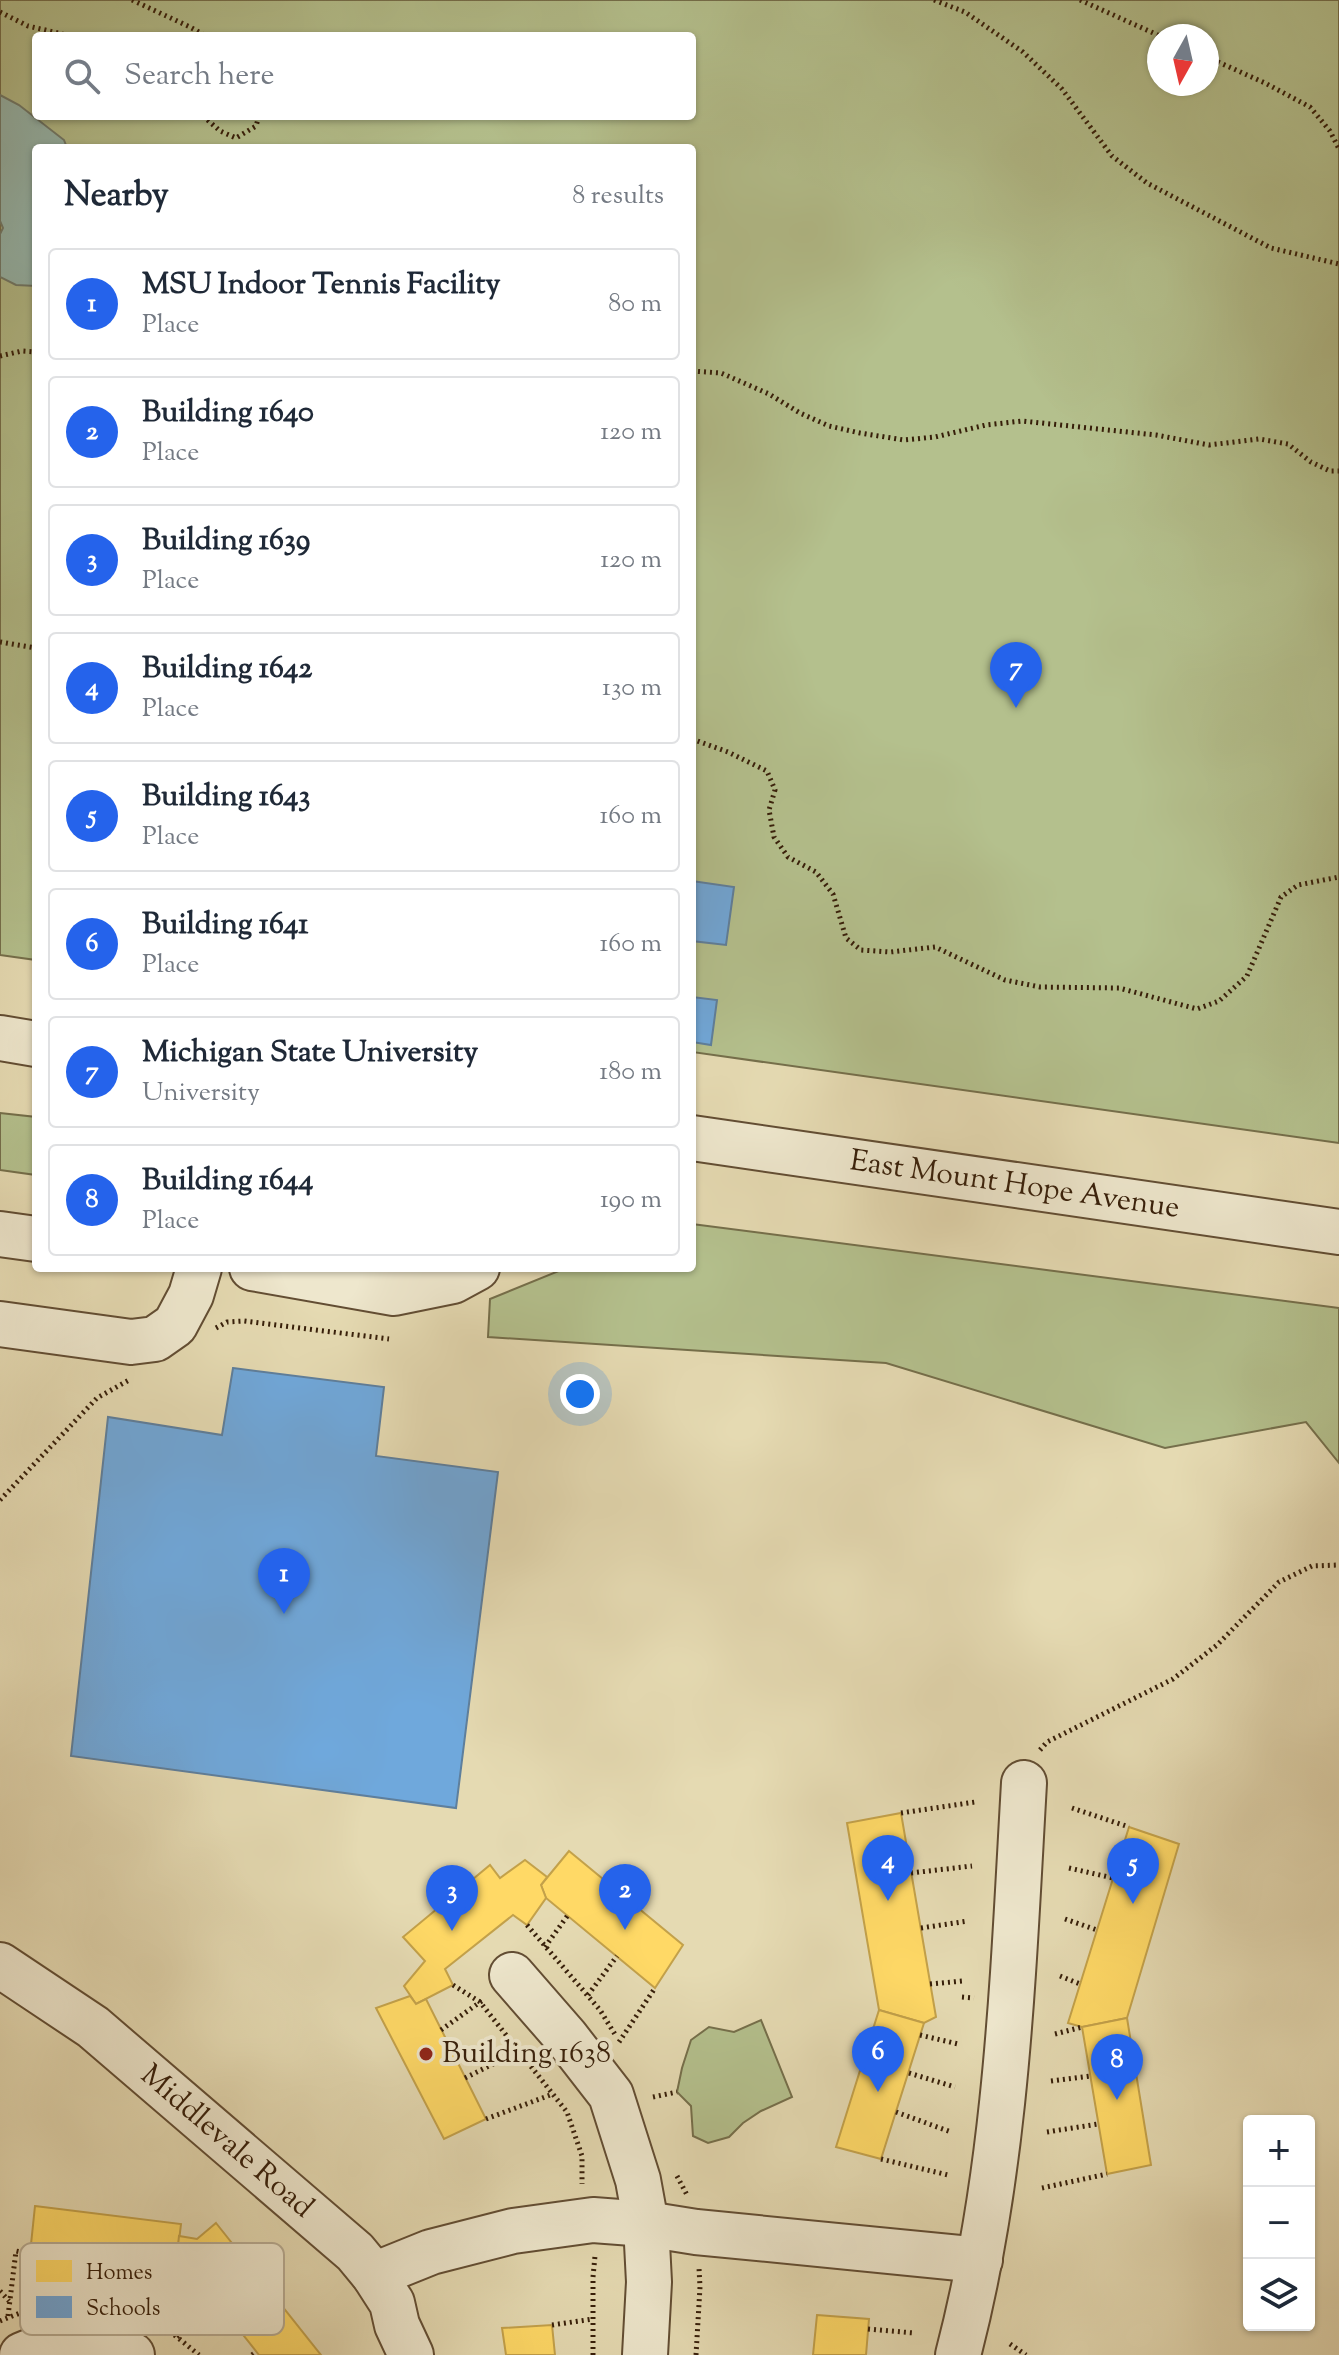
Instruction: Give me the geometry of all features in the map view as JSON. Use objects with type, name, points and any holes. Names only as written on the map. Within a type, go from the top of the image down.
[{"type":"street","points":[[0,1038],[32,1043]]},
{"type":"street","name":"East Mount Hope Avenue","points":[[696,1139],[1339,1232]]},
{"type":"street","points":[[0,1234],[32,1238]]},
{"type":"street","points":[[0,1324],[131,1342],[155,1339],[175,1325],[191,1295],[198,1272]]},
{"type":"street","points":[[275,1272],[394,1293],[453,1281],[470,1272]]},
{"type":"street","points":[[958,2355],[980,2260],[996,2154],[1010,2018],[1024,1783]]},
{"type":"street","name":"Middlevale Road","points":[[0,1965],[93,2027],[355,2252],[392,2303],[397,2325],[411,2355]]},
{"type":"street","points":[[512,1975],[611,2095],[638,2180],[646,2224],[649,2282],[645,2355]]},
{"type":"street","points":[[374,2275],[431,2252],[513,2231],[593,2220],[980,2260]]},
{"type":"street","points":[[15,2336],[51,2343],[102,2340],[132,2355]]},
{"type":"path","points":[[132,0],[199,32]]},
{"type":"path","points":[[934,0],[965,12],[1023,52],[1062,89],[1112,156],[1147,183],[1271,248],[1339,264]]},
{"type":"path","points":[[1080,0],[1147,30]]},
{"type":"path","points":[[0,12],[28,26],[54,32]]},
{"type":"path","points":[[1219,62],[1310,107],[1330,131],[1339,149]]},
{"type":"path","points":[[208,120],[220,131],[236,138],[256,126],[258,120]]},
{"type":"path","points":[[0,356],[32,352]]},
{"type":"path","points":[[696,371],[721,373],[829,426],[904,440],[1022,421],[1156,435],[1209,445],[1259,439],[1288,444],[1311,462],[1330,471],[1339,471]]},
{"type":"path","points":[[0,642],[32,647]]},
{"type":"path","points":[[696,740],[767,771],[775,790],[769,810],[774,837],[788,857],[816,872],[833,894],[846,938],[861,950],[890,952],[935,947],[1005,980],[1040,987],[1119,988],[1197,1009],[1219,1001],[1247,976],[1281,897],[1298,885],[1339,877]]},
{"type":"path","points":[[214,1330],[227,1322],[244,1321],[389,1339]]},
{"type":"path","points":[[0,1500],[97,1398],[137,1375]]},
{"type":"path","points":[[1024,1783],[1025,1768],[1047,1742],[1173,1679],[1217,1645],[1279,1582],[1312,1566],[1339,1565]]},
{"type":"path","points":[[901,1813],[975,1802]]},
{"type":"path","points":[[1072,1808],[1129,1827]]},
{"type":"path","points":[[911,1873],[972,1866]]},
{"type":"path","points":[[1069,1868],[1113,1878]]},
{"type":"path","points":[[1065,1919],[1097,1930]]},
{"type":"path","points":[[921,1928],[968,1921]]},
{"type":"path","points":[[588,1995],[617,1956]]},
{"type":"path","points":[[1060,1976],[1080,1984]]},
{"type":"path","points":[[930,1984],[963,1981]]},
{"type":"path","points":[[453,1985],[480,2002],[567,2112],[582,2156],[581,2180],[597,2238],[593,2277],[593,2355]]},
{"type":"path","points":[[619,2042],[655,1988]]},
{"type":"path","points":[[1055,2034],[1082,2027]]},
{"type":"path","points":[[920,2035],[958,2044]]},
{"type":"path","points":[[465,2078],[519,2051]]},
{"type":"path","points":[[909,2073],[955,2087]]},
{"type":"path","points":[[1051,2081],[1090,2076]]},
{"type":"path","points":[[653,2097],[677,2092]]},
{"type":"path","points":[[486,2119],[553,2094]]},
{"type":"path","points":[[896,2112],[951,2132]]},
{"type":"path","points":[[1047,2132],[1098,2124]]},
{"type":"path","points":[[881,2159],[948,2175]]},
{"type":"path","points":[[1042,2188],[1107,2174]]},
{"type":"path","points":[[15,2336],[10,2302],[16,2251],[20,2252]]},
{"type":"path","points":[[0,2291],[10,2302]]},
{"type":"path","points":[[552,2325],[593,2319]]},
{"type":"path","points":[[868,2329],[914,2333]]},
{"type":"path","points":[[1010,2344],[1026,2355]]},
{"type":"green space","points":[[0,0],[1339,0],[1339,1143],[696,1053],[696,144],[32,144],[32,959],[0,955]]},
{"type":"green space","points":[[0,1113],[32,1117],[32,1174],[0,1170]]},
{"type":"green space","points":[[696,1225],[1339,1308],[1339,1463],[1306,1422],[1165,1448],[886,1363],[488,1337],[490,1299],[556,1272],[696,1272]]},
{"type":"green space","points":[[761,2020],[792,2097],[761,2111],[729,2137],[708,2143],[693,2136],[691,2106],[677,2092],[691,2040],[709,2027],[734,2032]]},
{"type":"water","points":[[0,95],[19,105],[32,115],[32,120],[38,120],[66,144],[32,144],[32,286],[16,285],[0,277],[0,234],[3,228],[0,221]]},
{"type":"building: Homes","points":[[901,1813],[936,2017],[924,2023],[879,2010],[847,1823]]},
{"type":"building: Homes","points":[[1129,1827],[1179,1844],[1127,2018],[1082,2027],[1068,2023]]},
{"type":"building: Homes","points":[[569,1851],[683,1945],[655,1988],[546,1898],[541,1885]]},
{"type":"building: Homes","points":[[525,1860],[547,1877],[541,1885],[546,1898],[527,1925],[513,1915],[445,1969],[453,1985],[416,2004],[404,1986],[425,1961],[403,1937],[490,1865],[500,1878]]},
{"type":"building: Homes","name":"Building 1638","points":[[410,1996],[416,2004],[426,1999],[486,2119],[444,2139],[376,2008]]},
{"type":"building: Homes","points":[[879,2010],[924,2023],[881,2159],[836,2147]]},
{"type":"building: Homes","points":[[1127,2018],[1151,2165],[1107,2174],[1082,2027]]},
{"type":"building: Homes","points":[[35,2206],[181,2224],[179,2243],[31,2243]]},
{"type":"building: Homes","points":[[216,2223],[232,2243],[178,2243],[179,2236],[197,2239]]},
{"type":"building: Homes","points":[[284,2308],[321,2355],[259,2355],[243,2335],[284,2335]]},
{"type":"building: Homes","points":[[817,2315],[869,2319],[866,2355],[813,2355]]},
{"type":"building: Homes","points":[[552,2325],[555,2355],[506,2355],[502,2328]]},
{"type":"building: Schools","points":[[696,882],[734,887],[726,945],[696,941]]},
{"type":"building: Schools","points":[[696,997],[717,1000],[711,1045],[696,1043]]},
{"type":"building: Schools","points":[[233,1368],[384,1387],[376,1456],[498,1472],[456,1808],[71,1756],[108,1417],[222,1435]]},
{"type":"place","name":"Michigan State University","points":[[1016,708]]},
{"type":"place","name":"MSU Indoor Tennis Facility","points":[[284,1614]]},
{"type":"place","name":"Building 1642","points":[[888,1901]]},
{"type":"place","name":"Building 1643","points":[[1133,1904]]},
{"type":"place","name":"Building 1640","points":[[625,1930]]},
{"type":"place","name":"Building 1639","points":[[452,1931]]},
{"type":"place","name":"Building 1638","points":[[426,2054]]},
{"type":"place","name":"Building 1641","points":[[878,2092]]},
{"type":"place","name":"Building 1644","points":[[1117,2100]]}]
